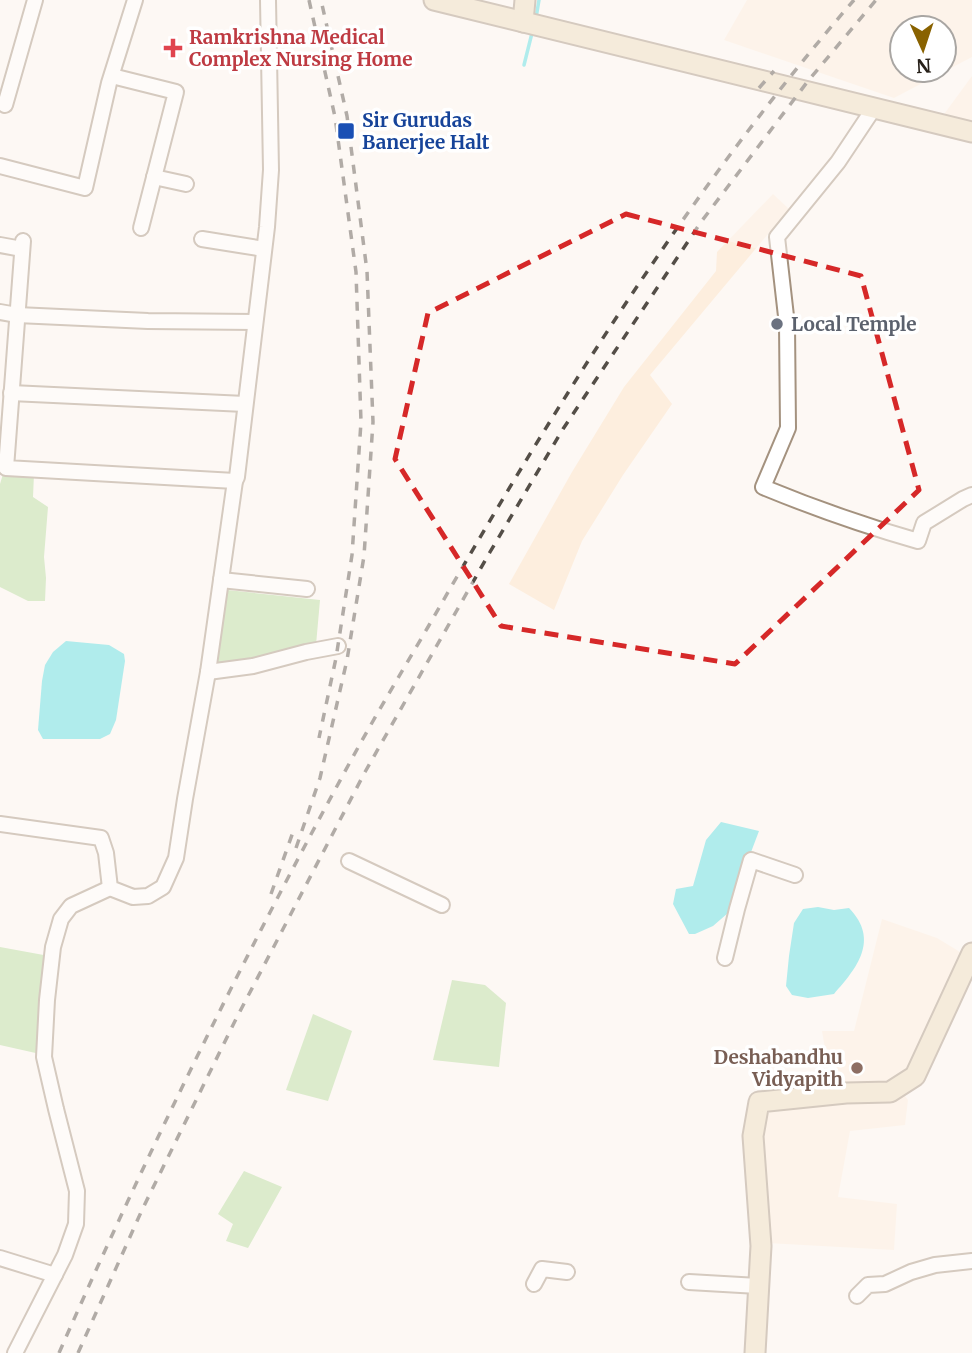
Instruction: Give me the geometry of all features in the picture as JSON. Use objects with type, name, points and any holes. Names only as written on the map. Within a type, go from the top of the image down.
[{"type":"street","points":[[5,106],[35,0]]},
{"type":"street","points":[[0,166],[85,188],[111,76],[135,0]]},
{"type":"street","points":[[15,1353],[65,1255],[76,1224],[77,1191],[44,1056],[53,947],[61,919],[71,906],[110,888],[133,897],[148,896],[163,887],[176,858],[208,672],[237,477],[264,249],[271,170],[268,0]]},
{"type":"street","points":[[434,0],[972,132]]},
{"type":"street","points":[[523,22],[525,0]]},
{"type":"street","points":[[111,76],[176,92],[141,228]]},
{"type":"street","points":[[874,108],[838,162],[777,237],[787,325],[788,428],[763,487],[820,511],[918,541],[924,523],[972,495]]},
{"type":"street","points":[[154,177],[186,184]]},
{"type":"street","points":[[202,239],[264,249]]},
{"type":"street","points":[[0,245],[22,245],[6,468],[235,481]]},
{"type":"street","points":[[0,312],[148,321],[255,322]]},
{"type":"street","points":[[11,393],[246,404]]},
{"type":"street","points":[[221,580],[307,589]]},
{"type":"street","points":[[208,672],[253,666],[338,646]]},
{"type":"street","points":[[0,824],[101,838],[106,853],[110,888]]},
{"type":"street","points":[[725,958],[751,860],[795,875]]},
{"type":"street","points":[[349,861],[442,905]]},
{"type":"street","points":[[755,1353],[761,1246],[753,1136],[759,1102],[846,1093],[890,1092],[915,1076],[972,953]]},
{"type":"street","points":[[0,1258],[55,1275]]},
{"type":"street","points":[[857,1296],[868,1285],[885,1284],[935,1265],[972,1261]]},
{"type":"street","points":[[534,1284],[542,1269],[567,1272]]},
{"type":"street","points":[[689,1282],[758,1286]]},
{"type":"highlighted area","points":[[626,214],[861,276],[919,490],[735,664],[501,626],[395,459],[428,313]]},
{"type":"shaded area","points":[[747,0],[972,0],[972,57],[958,64],[958,14],[888,14],[888,84],[921,84],[894,98],[724,40]]},
{"type":"shaded area","points":[[972,76],[972,124],[942,117]]},
{"type":"shaded area","points":[[773,194],[789,209],[650,375],[672,404],[582,541],[554,610],[509,584],[624,387],[716,271],[717,252]]},
{"type":"shaded area","points":[[882,919],[937,938],[965,955],[909,1074],[891,1086],[832,1090],[822,1031],[854,1031]]},
{"type":"shaded area","points":[[903,1093],[908,1100],[905,1125],[850,1131],[838,1197],[897,1204],[894,1250],[767,1243],[760,1120],[774,1103]]},
{"type":"green space","points":[[3,474],[34,474],[33,497],[48,507],[44,557],[45,601],[28,601],[0,587],[0,484]]},
{"type":"green space","points":[[227,590],[320,600],[316,645],[217,669]]},
{"type":"green space","points":[[0,947],[49,956],[40,1054],[0,1045]]},
{"type":"green space","points":[[452,980],[485,985],[506,1003],[499,1067],[433,1060]]},
{"type":"green space","points":[[313,1014],[352,1031],[328,1101],[286,1090]]},
{"type":"green space","points":[[244,1171],[282,1187],[248,1248],[226,1241],[233,1224],[218,1214]]},
{"type":"water","points":[[66,641],[109,645],[124,654],[116,720],[110,734],[100,739],[43,739],[38,730],[45,665],[53,652]]},
{"type":"water","points":[[721,822],[759,831],[728,913],[713,926],[689,934],[673,904],[676,889],[693,886],[706,840]]},
{"type":"water","points":[[818,907],[834,910],[849,908],[863,931],[862,953],[834,994],[808,998],[792,995],[786,986],[794,923],[803,909]]},
{"type":"waterway","points":[[536,18],[539,0]]},
{"type":"waterway","points":[[524,65],[533,29]]},
{"type":"railway","points":[[309,0],[335,117],[356,272],[361,422],[352,555],[336,658],[319,738]]},
{"type":"railway","points":[[296,848],[320,778],[347,660],[364,556],[373,422],[367,271],[347,116],[321,0]]},
{"type":"railway","points":[[59,1353],[162,1129],[310,836],[358,747],[524,463],[679,225],[793,73],[854,0]]},
{"type":"railway","points":[[78,1353],[142,1210],[236,1019],[365,772],[490,552],[563,429],[701,222],[808,81],[876,0]]},
{"type":"railway","points":[[759,88],[774,71]]},
{"type":"railway","points":[[271,894],[293,832]]},
{"type":"place","name":"Ramkrishna Medical Complex Nursing Home","points":[[173,48]]},
{"type":"place","name":"Sir Gurudas Banerjee Halt","points":[[346,131]]},
{"type":"place","name":"Local Temple","points":[[777,324]]},
{"type":"place","name":"Deshabandhu Vidyapith","points":[[857,1068]]}]
